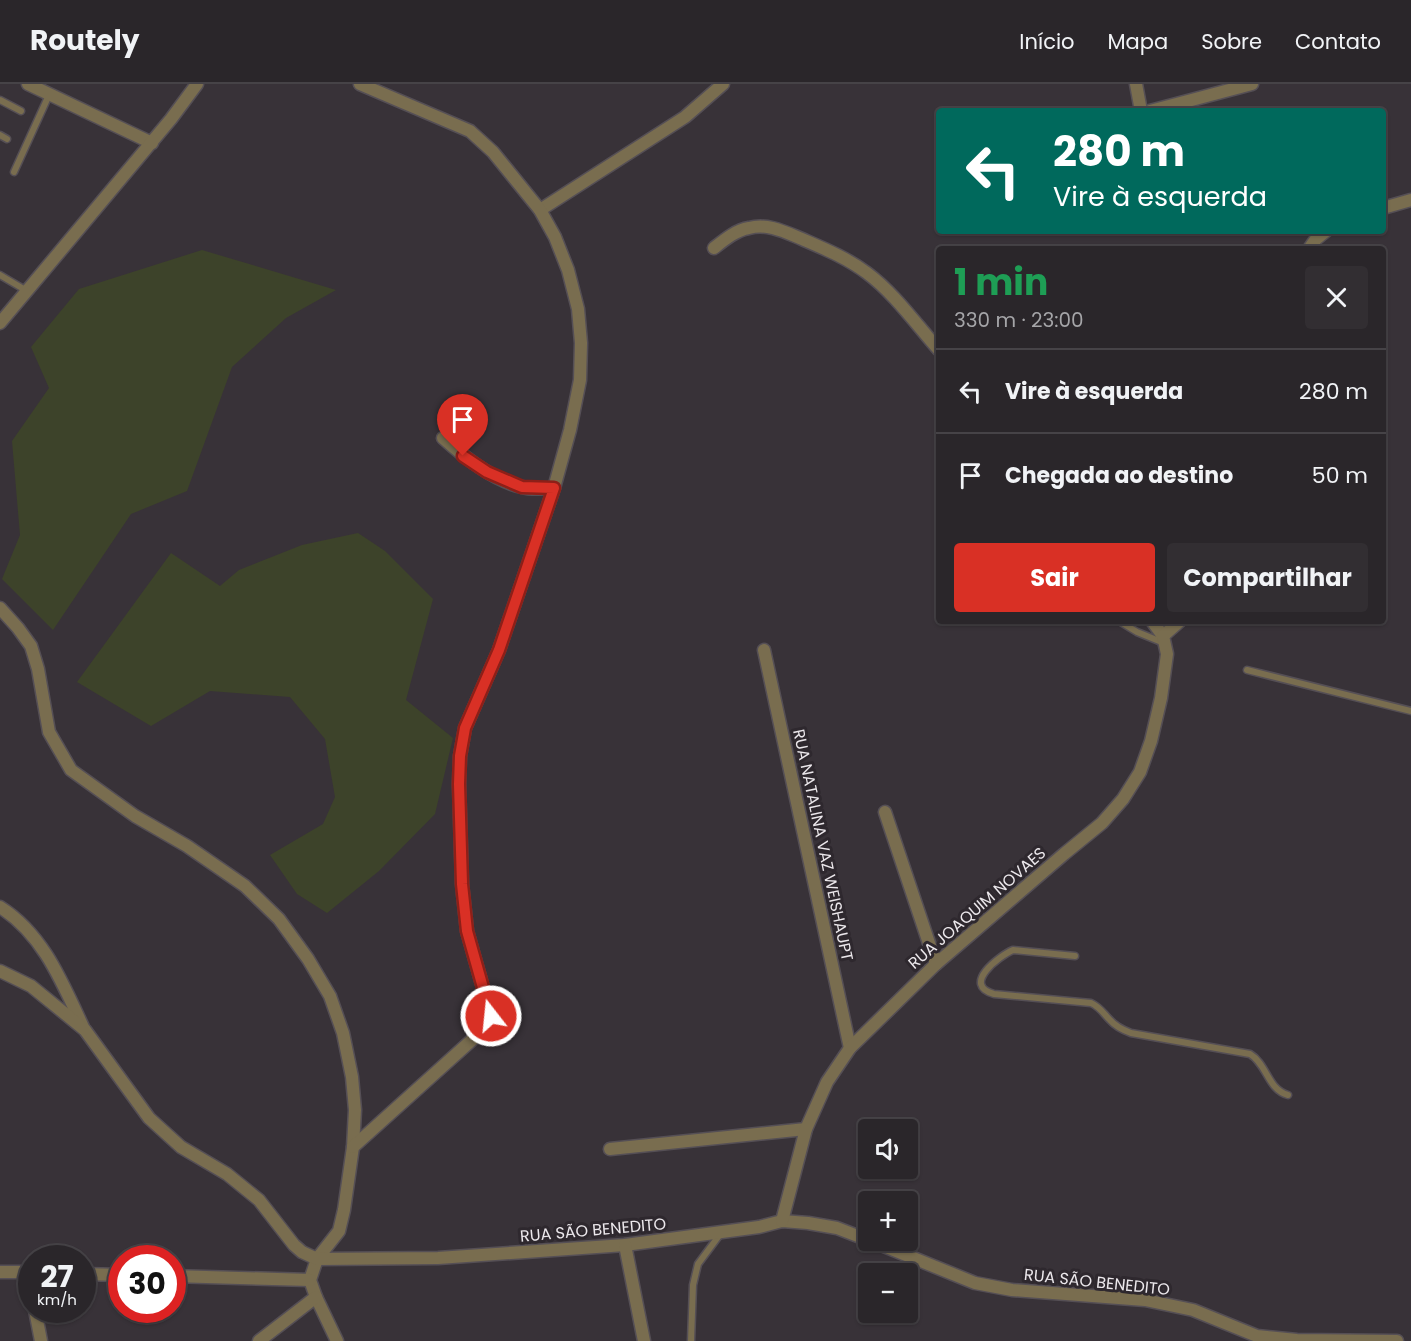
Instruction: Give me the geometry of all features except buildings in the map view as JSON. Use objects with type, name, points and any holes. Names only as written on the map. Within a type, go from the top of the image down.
[{"type":"street","points":[[28,84],[152,143]]},
{"type":"street","points":[[0,323],[152,143],[197,84]]},
{"type":"street","points":[[353,1147],[483,1030],[491,1016],[467,931],[462,884],[460,756],[465,728],[499,650],[554,488],[570,430],[580,380],[581,343],[578,309],[568,270],[555,237],[540,210],[493,152],[470,131],[360,84]]},
{"type":"street","points":[[540,210],[685,117],[723,84]]},
{"type":"street","points":[[1136,84],[1140,108]]},
{"type":"street","points":[[1161,108],[1252,84]]},
{"type":"street","points":[[1386,207],[1411,200]]},
{"type":"street","points":[[714,248],[746,228],[758,226],[777,229],[838,254],[868,274],[936,347]]},
{"type":"street","points":[[1311,246],[1322,234]]},
{"type":"street","points":[[443,438],[463,456],[487,472],[522,487],[554,488]]},
{"type":"street","points":[[0,608],[31,646],[38,669],[49,732],[72,770],[135,816],[187,846],[245,885],[279,919],[308,959],[330,996],[343,1033],[352,1077],[355,1110],[353,1147],[339,1230],[316,1259],[310,1280],[337,1341]]},
{"type":"street","points":[[1154,624],[1164,640],[1177,624]]},
{"type":"street","name":"RUA JOAQUIM NOVAES","points":[[782,1221],[806,1129],[827,1082],[850,1048],[936,964],[1102,823],[1123,799],[1140,772],[1151,741],[1161,698],[1167,654],[1164,640]]},
{"type":"street","name":"RUA NATALINA VAZ WEISHAUPT","points":[[764,650],[850,1048]]},
{"type":"street","points":[[885,812],[936,964]]},
{"type":"street","points":[[0,907],[19,920],[32,933],[56,970],[85,1030],[149,1118],[181,1147],[227,1174],[259,1200],[294,1245],[316,1259]]},
{"type":"street","points":[[0,971],[31,986],[85,1030]]},
{"type":"street","points":[[610,1149],[806,1129]]},
{"type":"street","name":"RUA SÃO BENEDITO","points":[[316,1259],[438,1258],[625,1245],[721,1233],[782,1221],[837,1228],[858,1236]]},
{"type":"street","points":[[625,1245],[644,1341]]},
{"type":"street","name":"RUA SÃO BENEDITO","points":[[896,1251],[975,1283],[1012,1290],[1145,1300],[1167,1304],[1192,1310],[1250,1334],[1276,1339],[1397,1341]]},
{"type":"street","points":[[0,1272],[18,1272]]},
{"type":"street","points":[[186,1276],[310,1280]]},
{"type":"street","points":[[259,1341],[316,1298]]},
{"type":"street","points":[[38,1323],[41,1341]]},
{"type":"lane","points":[[14,172],[49,94]]},
{"type":"lane","points":[[0,100],[21,111]]},
{"type":"lane","points":[[0,135],[7,139]]},
{"type":"lane","points":[[0,275],[27,291]]},
{"type":"lane","points":[[1124,624],[1137,632],[1164,640]]},
{"type":"lane","points":[[1248,670],[1411,711]]},
{"type":"lane","points":[[1075,956],[1014,950],[989,965],[983,975],[982,985],[985,990],[994,994],[1091,1003],[1098,1006],[1111,1022],[1131,1033],[1250,1054],[1261,1064],[1279,1091],[1288,1095]]},
{"type":"lane","points":[[691,1341],[693,1285],[698,1264],[721,1233]]},
{"type":"green space","points":[[202,250],[336,290],[286,318],[232,367],[187,491],[131,514],[53,630],[2,579],[20,535],[12,441],[49,388],[31,347],[79,289]]},
{"type":"green space","points":[[358,533],[385,551],[433,599],[406,700],[453,738],[435,814],[379,871],[327,913],[297,894],[270,855],[323,824],[335,797],[325,739],[290,697],[210,691],[151,726],[77,682],[171,553],[220,586],[239,570],[302,545]]},
{"type":"route","points":[[463,456],[487,472],[522,487],[554,488],[499,650],[465,728],[460,756],[462,884],[467,931],[491,1016]]}]
